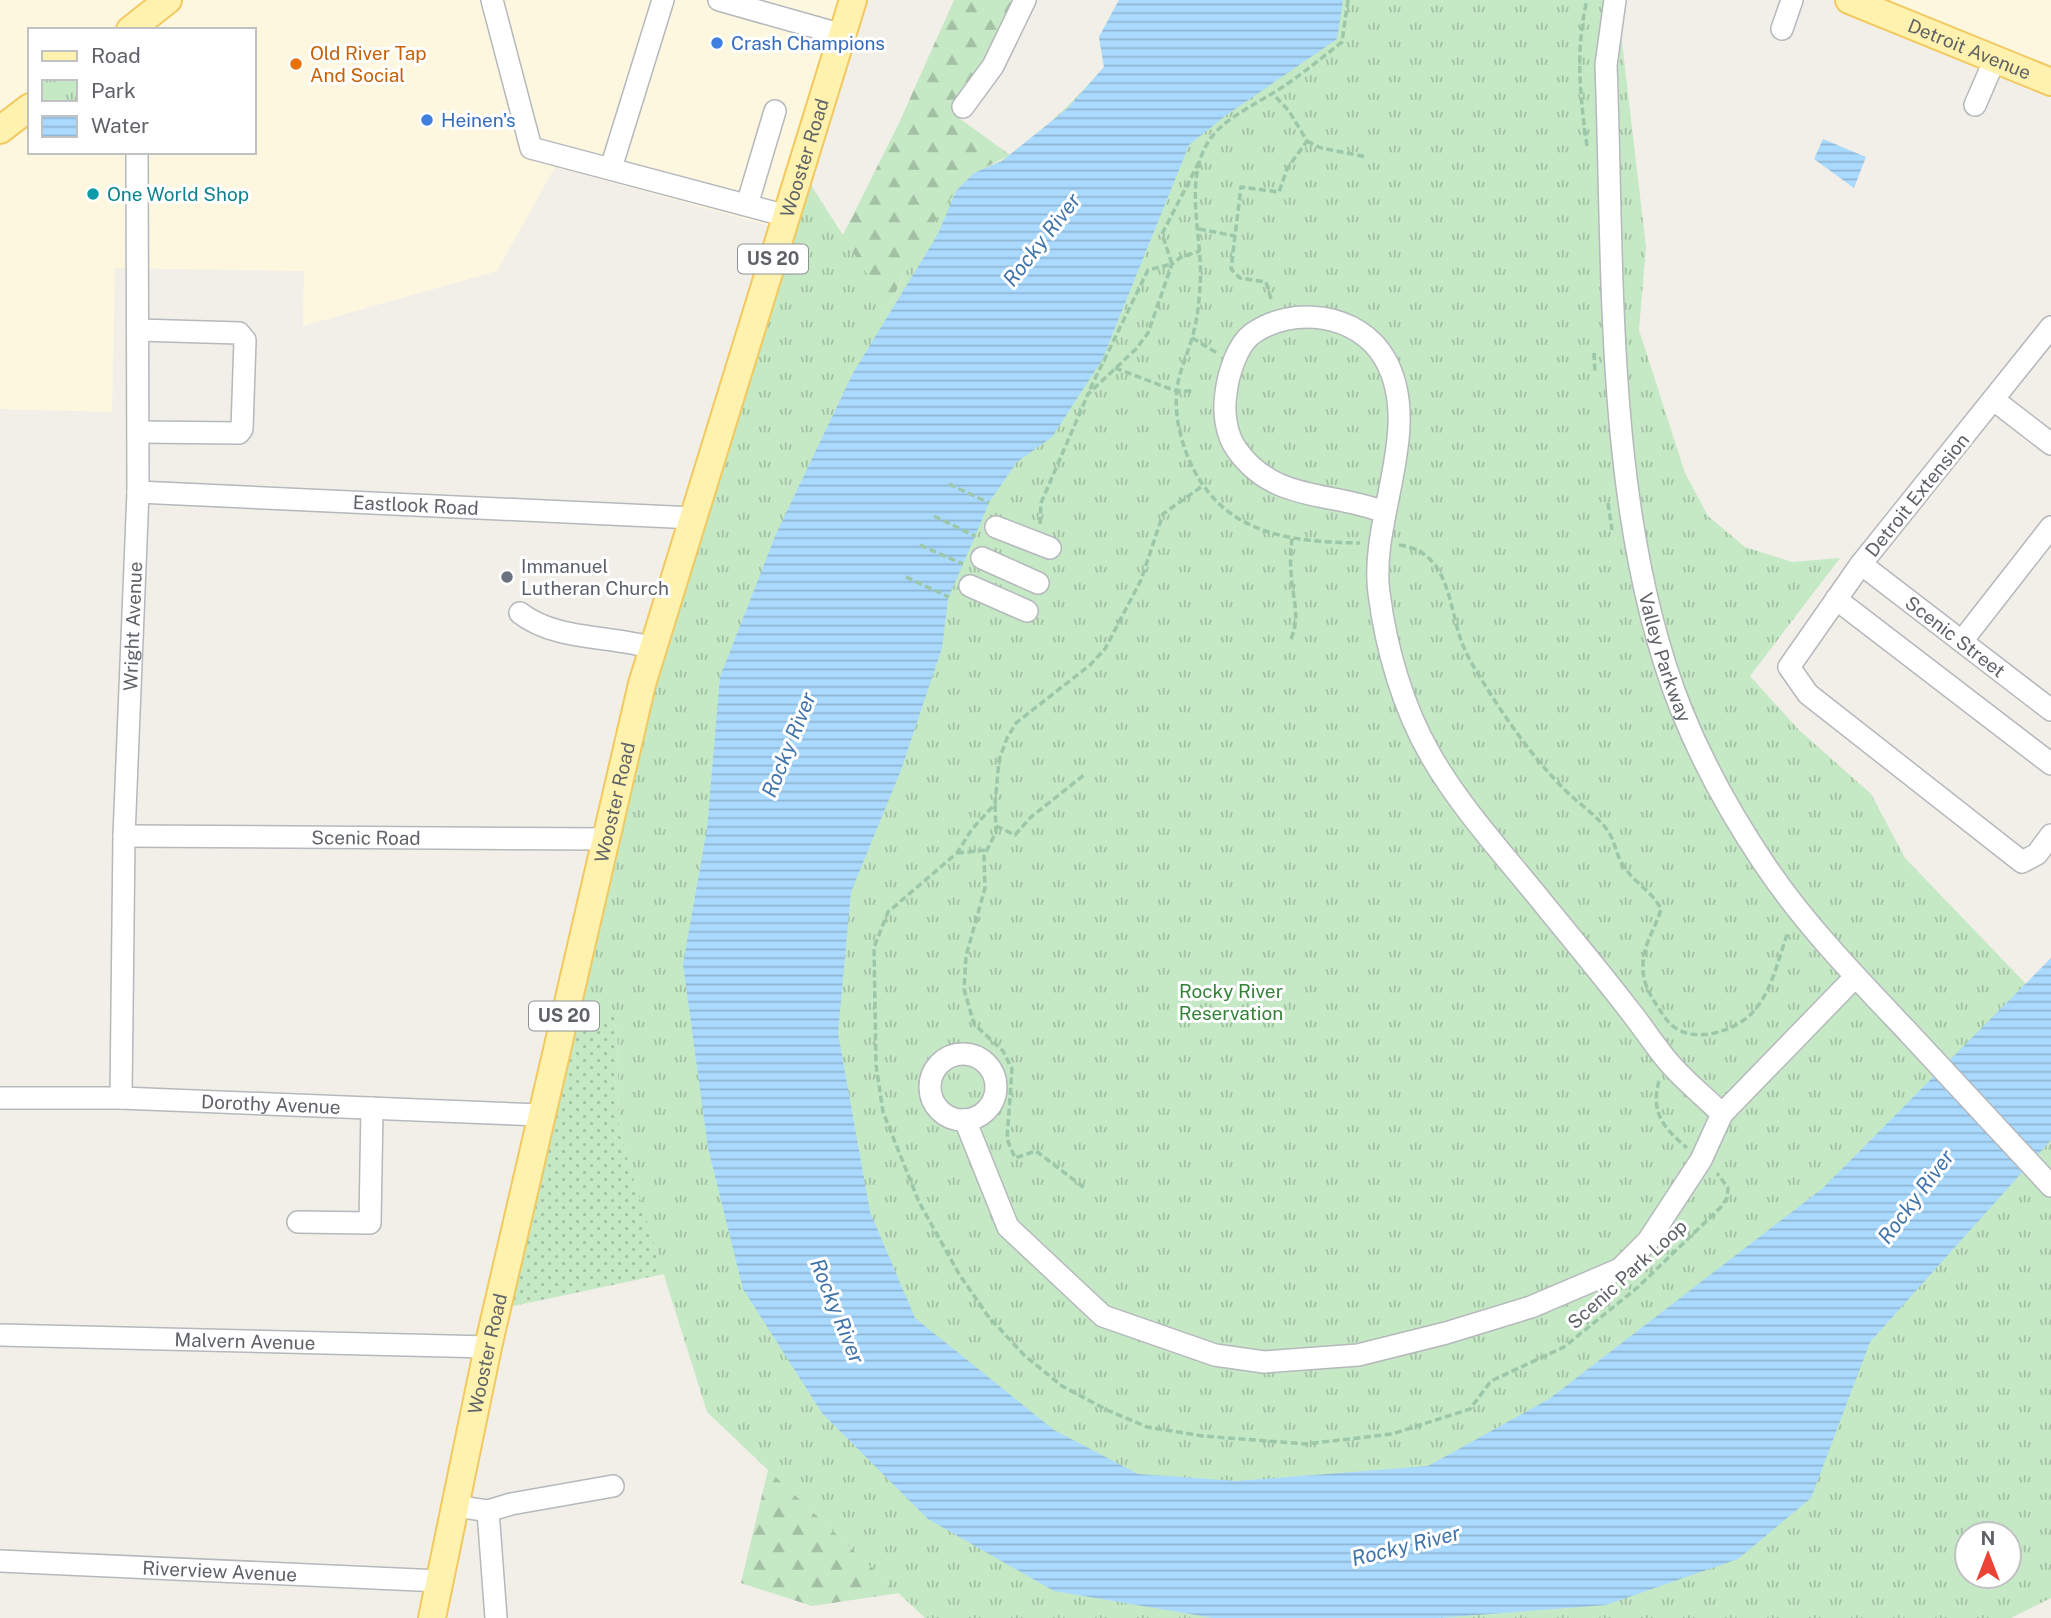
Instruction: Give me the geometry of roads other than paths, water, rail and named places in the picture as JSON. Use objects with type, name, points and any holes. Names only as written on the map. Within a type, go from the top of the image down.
[{"type":"main road","points":[[135,28],[168,0]]},
{"type":"main road","name":"Wooster Road","points":[[432,1618],[488,1347],[653,648],[853,0]]},
{"type":"main road","name":"Detroit Avenue","points":[[1859,2],[2051,82]]},
{"type":"main road","points":[[0,130],[28,109]]},
{"type":"street","points":[[492,0],[531,148],[787,216]]},
{"type":"street","points":[[611,168],[663,0]]},
{"type":"street","points":[[719,0],[843,35]]},
{"type":"street","points":[[964,107],[993,66],[1026,0]]},
{"type":"street","name":"Valley Parkway","points":[[1615,0],[1606,65],[1623,450],[1630,504],[1653,618],[1681,708],[1710,772],[1736,819],[1796,907],[1855,977],[2051,1186]]},
{"type":"street","points":[[1782,29],[1792,0]]},
{"type":"street","points":[[1975,105],[1995,59]]},
{"type":"street","points":[[747,205],[775,111]]},
{"type":"street","name":"Wright Avenue","points":[[121,1098],[124,836],[138,492],[137,154]]},
{"type":"street","points":[[1384,512],[1360,502],[1317,497],[1282,487],[1251,469],[1232,443],[1224,416],[1226,392],[1234,364],[1248,337],[1273,320],[1305,315],[1338,321],[1366,337],[1384,357],[1396,386],[1399,421],[1384,512],[1378,590],[1397,678],[1430,755],[1471,812],[1667,1060],[1722,1114]]},
{"type":"street","name":"Detroit Extension","points":[[2051,327],[1861,564],[1789,667],[1808,694],[2022,862],[2037,854],[2051,835]]},
{"type":"street","points":[[138,330],[239,332],[245,340],[242,429],[239,433],[138,432]]},
{"type":"street","points":[[1994,400],[2051,444]]},
{"type":"street","name":"Eastlook Road","points":[[138,492],[694,519]]},
{"type":"street","points":[[996,527],[1046,540]]},
{"type":"street","points":[[1962,641],[2051,527]]},
{"type":"street","points":[[972,561],[1038,583]]},
{"type":"street","name":"Scenic Street","points":[[1861,564],[2051,710]]},
{"type":"street","points":[[970,586],[1027,611]]},
{"type":"street","points":[[1836,599],[2051,764]]},
{"type":"street","points":[[520,613],[544,628],[618,639],[653,648]]},
{"type":"street","name":"Scenic Road","points":[[124,836],[606,839]]},
{"type":"street","points":[[965,1120],[1008,1227],[1103,1316],[1215,1355],[1264,1362],[1358,1355],[1522,1310],[1620,1269],[1648,1241],[1701,1160],[1722,1114],[1855,977]]},
{"type":"street","name":"Dorothy Avenue","points":[[0,1098],[121,1098],[541,1115]]},
{"type":"street","points":[[298,1222],[370,1223],[372,1108]]},
{"type":"street","name":"Malvern Avenue","points":[[0,1335],[488,1347]]},
{"type":"street","points":[[456,1506],[488,1511],[511,1504],[613,1486]]},
{"type":"street","points":[[488,1511],[496,1618]]},
{"type":"street","name":"Riverview Avenue","points":[[0,1561],[440,1581]]},
{"type":"water","name":"Rocky River","points":[[1119,0],[1343,0],[1337,39],[1225,116],[1189,145],[1102,360],[1052,437],[1017,462],[990,501],[948,599],[942,648],[901,770],[851,892],[838,1033],[870,1212],[915,1318],[1054,1430],[1138,1474],[1237,1481],[1428,1466],[1549,1399],[1823,1188],[2051,958],[2051,1140],[1870,1342],[1811,1498],[1738,1559],[1606,1605],[1437,1618],[1214,1618],[1054,1591],[928,1519],[822,1413],[743,1289],[708,1148],[683,964],[707,829],[720,677],[776,534],[853,373],[938,234],[956,191],[974,173],[1002,161],[1068,108],[1104,67],[1099,37]]},
{"type":"water","points":[[1823,139],[1866,157],[1854,188],[1814,159]]},
{"type":"place","name":"Crash Champions","points":[[717,43]]},
{"type":"place","name":"Old River Tap And Social","points":[[296,64]]},
{"type":"place","name":"Heinen's","points":[[427,120]]},
{"type":"place","name":"One World Shop","points":[[93,194]]},
{"type":"place","name":"Immanuel Lutheran Church","points":[[507,577]]},
{"type":"park label","name":"Rocky River Reservation","points":[[1231,1002]]}]
